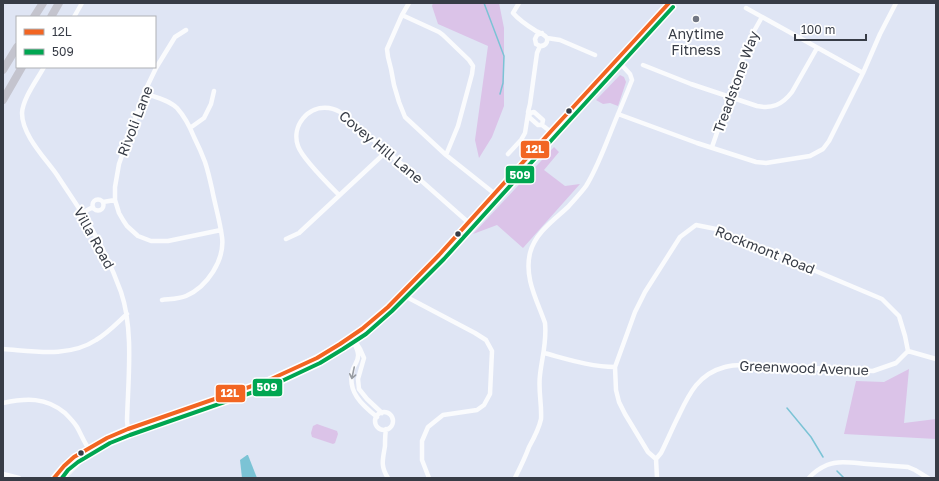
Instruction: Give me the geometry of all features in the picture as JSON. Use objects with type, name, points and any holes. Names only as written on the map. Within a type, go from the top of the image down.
[{"type":"highway","points":[[35,16],[43,3]]},
{"type":"highway","points":[[52,16],[59,3]]},
{"type":"highway","points":[[3,70],[16,49]]},
{"type":"highway","points":[[3,100],[21,68]]},
{"type":"main road","points":[[54,478],[74,457],[107,438],[128,429],[269,380],[310,362],[337,346],[370,323],[402,294],[442,253],[550,132],[669,3]]},
{"type":"main road","points":[[63,478],[89,449]]},
{"type":"street","points":[[75,16],[82,3]]},
{"type":"street","points":[[409,3],[387,49],[394,85],[405,117],[446,155],[494,194]]},
{"type":"street","points":[[518,3],[513,12],[520,20],[536,31],[544,34],[547,38],[560,40],[595,55]]},
{"type":"street","points":[[618,114],[697,143],[756,162],[766,163],[810,156],[823,149],[830,141],[896,3]]},
{"type":"street","points":[[746,8],[863,74]]},
{"type":"street","points":[[402,15],[439,32],[469,60],[472,66],[472,74],[458,126],[446,155]]},
{"type":"street","name":"Treadstone Way","points":[[712,147],[749,40],[762,17]]},
{"type":"street","name":"Rivoli Lane","points":[[115,200],[115,187],[119,164],[144,94],[156,68],[175,37],[186,30]]},
{"type":"street","points":[[540,46],[536,44],[535,39],[537,35],[542,33]]},
{"type":"street","points":[[540,46],[547,43],[547,38]]},
{"type":"street","points":[[508,154],[521,140],[525,133],[537,53],[540,46]]},
{"type":"street","points":[[643,66],[729,97],[766,108],[780,104],[787,98],[792,92],[817,48]]},
{"type":"street","points":[[515,478],[538,429],[540,420],[541,408],[539,387],[546,338],[545,323],[529,275],[528,265],[530,252],[544,228],[574,200],[588,182],[604,149],[632,80],[630,74],[617,60]]},
{"type":"street","name":"Villa Road","points":[[43,68],[24,102],[22,111],[25,129],[90,226],[115,276],[121,293],[129,333],[128,429]]},
{"type":"street","points":[[190,128],[204,118],[211,104],[214,91]]},
{"type":"street","points":[[144,94],[167,101],[184,117],[190,128],[205,162],[222,238],[220,256],[214,270],[206,282],[186,296],[162,300]]},
{"type":"street","name":"Covey Hill Lane","points":[[339,194],[308,162],[298,147],[296,134],[299,124],[306,115],[320,109],[328,108],[336,110],[358,125],[469,223]]},
{"type":"street","points":[[529,113],[534,112],[540,117],[543,120],[542,125]]},
{"type":"street","points":[[529,113],[529,117],[535,123],[542,125],[550,132]]},
{"type":"street","points":[[535,123],[540,117]]},
{"type":"street","points":[[286,239],[299,233],[339,194],[387,151]]},
{"type":"street","points":[[93,207],[95,200],[100,199],[103,202],[115,200],[119,213],[127,226],[138,236],[151,241],[168,241],[221,230]]},
{"type":"street","points":[[93,207],[96,210],[100,210],[103,206],[103,202]]},
{"type":"street","points":[[82,213],[93,207]]},
{"type":"street","name":"Rockmont Road","points":[[615,367],[635,312],[645,292],[680,237],[696,225],[716,229],[882,299],[899,316],[908,351]]},
{"type":"street","points":[[402,294],[475,333],[486,340],[492,351],[490,394],[484,405],[477,410],[443,415],[428,427],[422,441],[422,460],[429,478]]},
{"type":"street","points":[[3,349],[56,352],[79,348],[106,334],[126,314]]},
{"type":"street","points":[[351,336],[364,358],[358,378],[359,388],[367,399],[382,413]]},
{"type":"street","points":[[351,336],[358,354],[351,380],[352,389],[360,402],[377,417]]},
{"type":"street","points":[[908,351],[936,359]]},
{"type":"street","name":"Greenwood Avenue","points":[[656,459],[661,453],[689,395],[698,383],[713,371],[732,365],[752,365],[873,371],[896,363],[908,351]]},
{"type":"street","points":[[544,353],[587,364],[615,367],[616,390],[619,402],[648,452],[656,459],[657,478]]},
{"type":"street","points":[[3,403],[25,399],[43,401],[52,404],[68,416],[77,426],[89,449]]},
{"type":"street","points":[[382,413],[388,413],[393,419],[391,426],[386,429],[378,426],[376,422],[377,417],[382,413]]},
{"type":"street","points":[[386,429],[382,460],[384,471],[388,478]]},
{"type":"street","points":[[810,478],[814,472],[820,468],[835,463],[846,462],[908,467],[916,470],[928,478]]},
{"type":"street","points":[[3,474],[19,478]]},
{"type":"shaded area","points":[[433,3],[499,3],[504,28],[504,106],[492,137],[479,158],[475,140],[488,46],[438,24],[432,6]]},
{"type":"shaded area","points":[[620,75],[624,77],[626,82],[618,106],[610,103],[603,104],[596,100]]},
{"type":"shaded area","points":[[554,147],[559,152],[544,170],[565,186],[580,184],[523,248],[497,225],[473,234]]},
{"type":"shaded area","points":[[909,369],[904,423],[936,419],[936,439],[844,434],[856,381],[884,382]]},
{"type":"shaded area","points":[[317,424],[337,431],[338,434],[335,443],[333,444],[312,437],[311,433],[313,426]]},
{"type":"water","points":[[247,455],[257,478],[242,478],[240,460]]},
{"type":"waterway","points":[[484,3],[504,56],[503,83],[500,94]]},
{"type":"waterway","points":[[787,408],[811,437],[823,457]]},
{"type":"waterway","points":[[837,471],[844,478]]},
{"type":"transit line","name":"12L","points":[[54,478],[74,457],[107,438],[128,429],[269,380],[317,358],[362,329],[388,307],[439,255],[669,3]]},
{"type":"transit line","name":"509","points":[[62,478],[68,470],[78,462],[110,443],[271,386],[320,363],[366,334],[392,311],[444,259],[673,7]]},
{"type":"place","name":"Anytime Fitness","points":[[696,19]]}]
